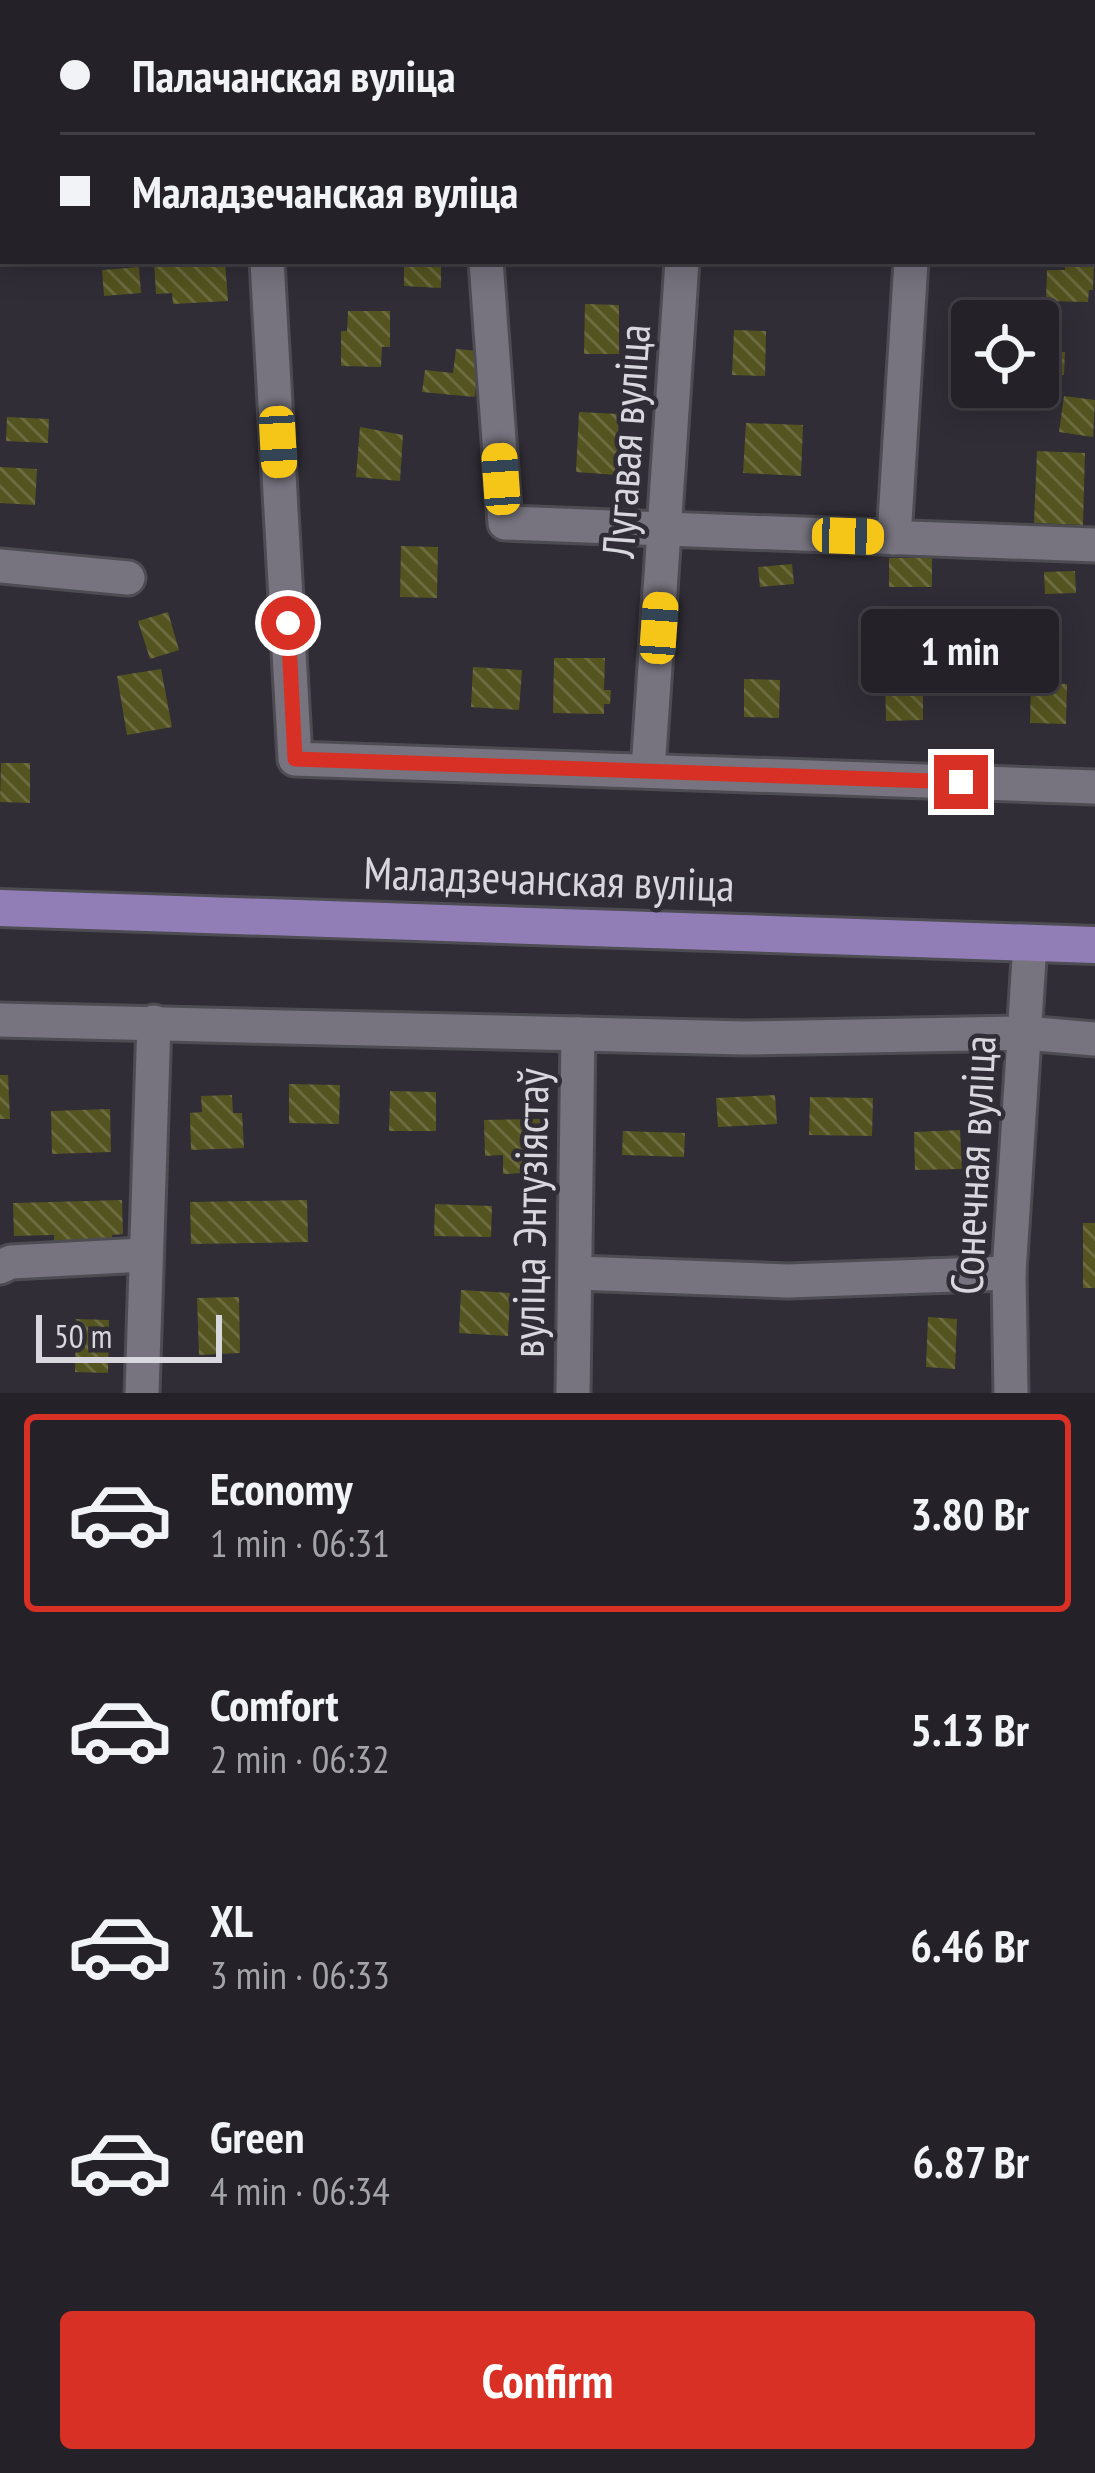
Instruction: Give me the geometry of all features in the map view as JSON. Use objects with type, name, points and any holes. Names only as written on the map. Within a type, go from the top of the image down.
[{"type":"main road","name":"Маладзечанская вуліца","points":[[0,908],[1095,945]]},
{"type":"street","points":[[267,264],[295,759],[1095,787]]},
{"type":"street","points":[[486,264],[505,523],[1095,545]]},
{"type":"street","name":"Лугавая вуліца","points":[[648,771],[682,264]]},
{"type":"street","points":[[894,538],[910,264]]},
{"type":"street","points":[[0,566],[128,578]]},
{"type":"street","name":"Сонечная вуліца","points":[[1011,1393],[1009,1273],[1030,943]]},
{"type":"street","points":[[0,1020],[745,1038],[1025,1033],[1095,1039]]},
{"type":"street","points":[[142,1393],[154,1022]]},
{"type":"street","name":"вуліца Энтузіястаў","points":[[573,1393],[578,1034]]},
{"type":"street","points":[[0,1267],[11,1262],[144,1255]]},
{"type":"street","points":[[577,1273],[788,1281],[1009,1273]]},
{"type":"building","points":[[154,264],[225,264],[228,301],[173,304],[172,293],[156,294]]},
{"type":"building","points":[[404,264],[441,264],[441,288],[404,286]]},
{"type":"building","points":[[1065,264],[1094,264],[1088,302],[1046,300],[1047,270],[1065,270]]},
{"type":"building","points":[[139,267],[141,293],[104,296],[102,270]]},
{"type":"building","points":[[585,304],[619,305],[619,354],[584,354]]},
{"type":"building","points":[[348,311],[390,311],[390,347],[382,347],[381,367],[341,366],[341,331],[347,331]]},
{"type":"building","points":[[734,330],[766,331],[765,376],[732,375]]},
{"type":"building","points":[[456,349],[479,351],[475,397],[422,392],[425,370],[453,373]]},
{"type":"building","points":[[1059,352],[1065,352],[1064,375],[1059,375]]},
{"type":"building","points":[[1064,396],[1095,400],[1093,437],[1059,432]]},
{"type":"building","points":[[579,412],[619,414],[616,475],[576,472]]},
{"type":"building","points":[[7,417],[49,419],[48,443],[6,441]]},
{"type":"building","points":[[746,423],[803,425],[801,476],[743,473]]},
{"type":"building","points":[[360,427],[403,435],[400,481],[356,477]]},
{"type":"building","points":[[1037,451],[1085,453],[1083,525],[1034,523]]},
{"type":"building","points":[[0,467],[37,469],[35,505],[0,503]]},
{"type":"building","points":[[401,546],[438,547],[437,598],[400,597]]},
{"type":"building","points":[[889,558],[932,558],[932,587],[889,587]]},
{"type":"building","points":[[792,564],[794,584],[760,587],[758,567]]},
{"type":"building","points":[[1075,571],[1076,593],[1045,594],[1044,572]]},
{"type":"building","points":[[168,612],[179,650],[150,659],[138,621]]},
{"type":"building","points":[[554,658],[605,658],[604,690],[611,690],[604,714],[553,713]]},
{"type":"building","points":[[473,667],[522,670],[519,710],[471,707]]},
{"type":"building","points":[[161,669],[172,727],[127,735],[117,676]]},
{"type":"building","points":[[744,679],[780,680],[779,718],[744,717]]},
{"type":"building","points":[[923,679],[923,720],[886,721],[885,680]]},
{"type":"building","points":[[1031,683],[1067,684],[1066,724],[1030,723]]},
{"type":"building","points":[[1,763],[30,763],[30,803],[0,802]]},
{"type":"building","points":[[0,1075],[8,1075],[10,1119],[0,1119]]},
{"type":"building","points":[[289,1084],[340,1085],[339,1124],[289,1123]]},
{"type":"building","points":[[390,1091],[436,1092],[436,1131],[389,1131]]},
{"type":"building","points":[[232,1095],[233,1113],[242,1113],[244,1148],[191,1150],[190,1113],[202,1112],[201,1096]]},
{"type":"building","points":[[775,1095],[777,1124],[718,1127],[716,1098]]},
{"type":"building","points":[[810,1097],[873,1098],[872,1136],[809,1135]]},
{"type":"building","points":[[110,1109],[111,1152],[52,1154],[51,1111]]},
{"type":"building","points":[[540,1119],[540,1156],[523,1157],[523,1173],[503,1174],[503,1155],[485,1156],[484,1120]]},
{"type":"building","points":[[960,1130],[962,1169],[915,1170],[914,1132]]},
{"type":"building","points":[[623,1131],[685,1133],[684,1157],[622,1155]]},
{"type":"building","points":[[122,1200],[123,1234],[112,1235],[112,1245],[54,1246],[54,1235],[14,1236],[13,1203]]},
{"type":"building","points":[[307,1200],[308,1242],[191,1244],[190,1202]]},
{"type":"building","points":[[435,1204],[492,1206],[491,1237],[434,1236]]},
{"type":"building","points":[[1083,1223],[1095,1223],[1095,1288],[1083,1288]]},
{"type":"building","points":[[461,1290],[510,1293],[508,1336],[459,1333]]},
{"type":"building","points":[[239,1297],[240,1353],[199,1355],[197,1298]]},
{"type":"building","points":[[928,1317],[957,1319],[955,1369],[926,1367]]},
{"type":"building","points":[[76,1319],[109,1320],[108,1373],[75,1372]]},
{"type":"route","points":[[288,623],[295,759],[961,782]]}]
